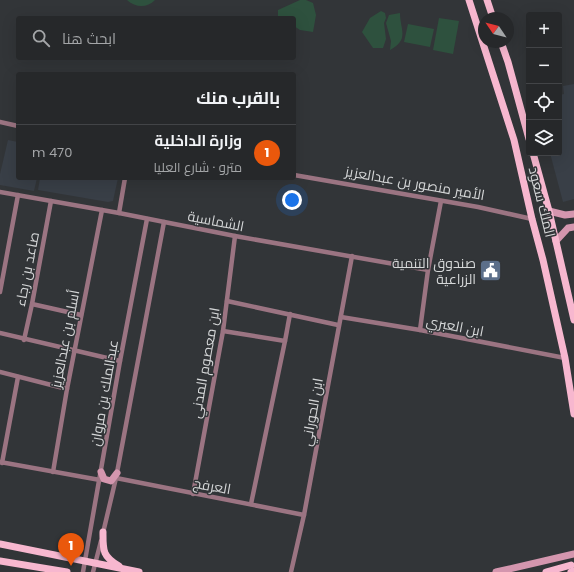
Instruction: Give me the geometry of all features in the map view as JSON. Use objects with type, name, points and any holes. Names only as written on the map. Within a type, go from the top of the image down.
[{"type":"main road","name":"الملك سعود","points":[[469,0],[514,140],[565,358],[574,414]]},
{"type":"main road","points":[[487,0],[491,12]]},
{"type":"main road","points":[[503,48],[526,128]]},
{"type":"main road","name":"الملك سعود","points":[[534,156],[549,211],[574,320]]},
{"type":"main road","points":[[103,532],[103,548],[105,554],[111,561],[125,569]]},
{"type":"main road","points":[[0,544],[140,572]]},
{"type":"main road","points":[[0,561],[38,570],[67,572]]},
{"type":"main road","points":[[546,572],[572,570]]},
{"type":"street","points":[[0,122],[16,126]]},
{"type":"street","name":"الأمير منصور بن عبدالعزيز","points":[[296,175],[478,207],[532,219]]},
{"type":"street","points":[[119,213],[125,180]]},
{"type":"street","name":"الشماسية","points":[[0,192],[428,270]]},
{"type":"street","points":[[0,292],[18,196]]},
{"type":"street","name":"صاعد بن رجاء","points":[[24,340],[51,201]]},
{"type":"street","points":[[420,330],[428,270],[441,201]]},
{"type":"street","name":"أسلم بن عبدالعزيز","points":[[53,472],[74,351],[102,210]]},
{"type":"street","points":[[549,211],[565,215],[574,214]]},
{"type":"street","points":[[574,218],[571,219],[570,222],[574,223]]},
{"type":"street","name":"عبدالملك بن مروان","points":[[83,572],[120,361],[147,219]]},
{"type":"street","name":"عبدالملك بن مروان","points":[[93,572],[117,475],[164,222]]},
{"type":"street","points":[[556,241],[568,228],[574,227]]},
{"type":"street","name":"ابن معصوم المدني","points":[[193,494],[223,332],[235,236]]},
{"type":"street","name":"ابن الحوراني","points":[[291,572],[304,515],[352,256]]},
{"type":"street","points":[[227,301],[338,325]]},
{"type":"street","points":[[32,304],[81,315]]},
{"type":"street","points":[[251,504],[290,314]]},
{"type":"street","name":"ابن العبري","points":[[341,317],[420,330],[565,358]]},
{"type":"street","points":[[223,332],[285,341]]},
{"type":"street","points":[[0,333],[24,340],[120,361]]},
{"type":"street","points":[[0,372],[67,389]]},
{"type":"street","points":[[18,377],[1,463],[100,480]]},
{"type":"street","points":[[101,472],[104,479],[111,481],[117,475]]},
{"type":"street","name":"العرفج","points":[[117,475],[193,494],[304,515]]},
{"type":"street","points":[[496,572],[574,554]]},
{"type":"shaded area","points":[[574,84],[574,199],[563,202],[551,156],[562,156],[563,86]]},
{"type":"shaded area","points":[[8,140],[16,142],[16,180],[37,180],[34,191],[0,185],[0,174]]},
{"type":"shaded area","points":[[40,180],[118,180],[113,201],[108,202],[38,190]]},
{"type":"green space","points":[[127,0],[155,0],[145,6],[138,6]]},
{"type":"green space","points":[[300,0],[306,0],[313,3],[316,15],[313,32],[300,30],[296,27],[296,16],[278,16],[278,10]]},
{"type":"green space","points":[[381,11],[385,13],[386,18],[384,23],[386,39],[383,48],[373,48],[362,32],[370,18]]},
{"type":"green space","points":[[400,13],[402,38],[396,46],[390,50],[391,41],[386,23],[389,15]]},
{"type":"green space","points":[[439,18],[459,21],[453,54],[433,50]]},
{"type":"green space","points":[[408,24],[434,29],[430,47],[404,42]]},
{"type":"place","name":"صندوق التنمية الزراعية","points":[[491,271]]},
{"type":"place","name":"وزارة الداخلية","points":[[71,566]]}]
